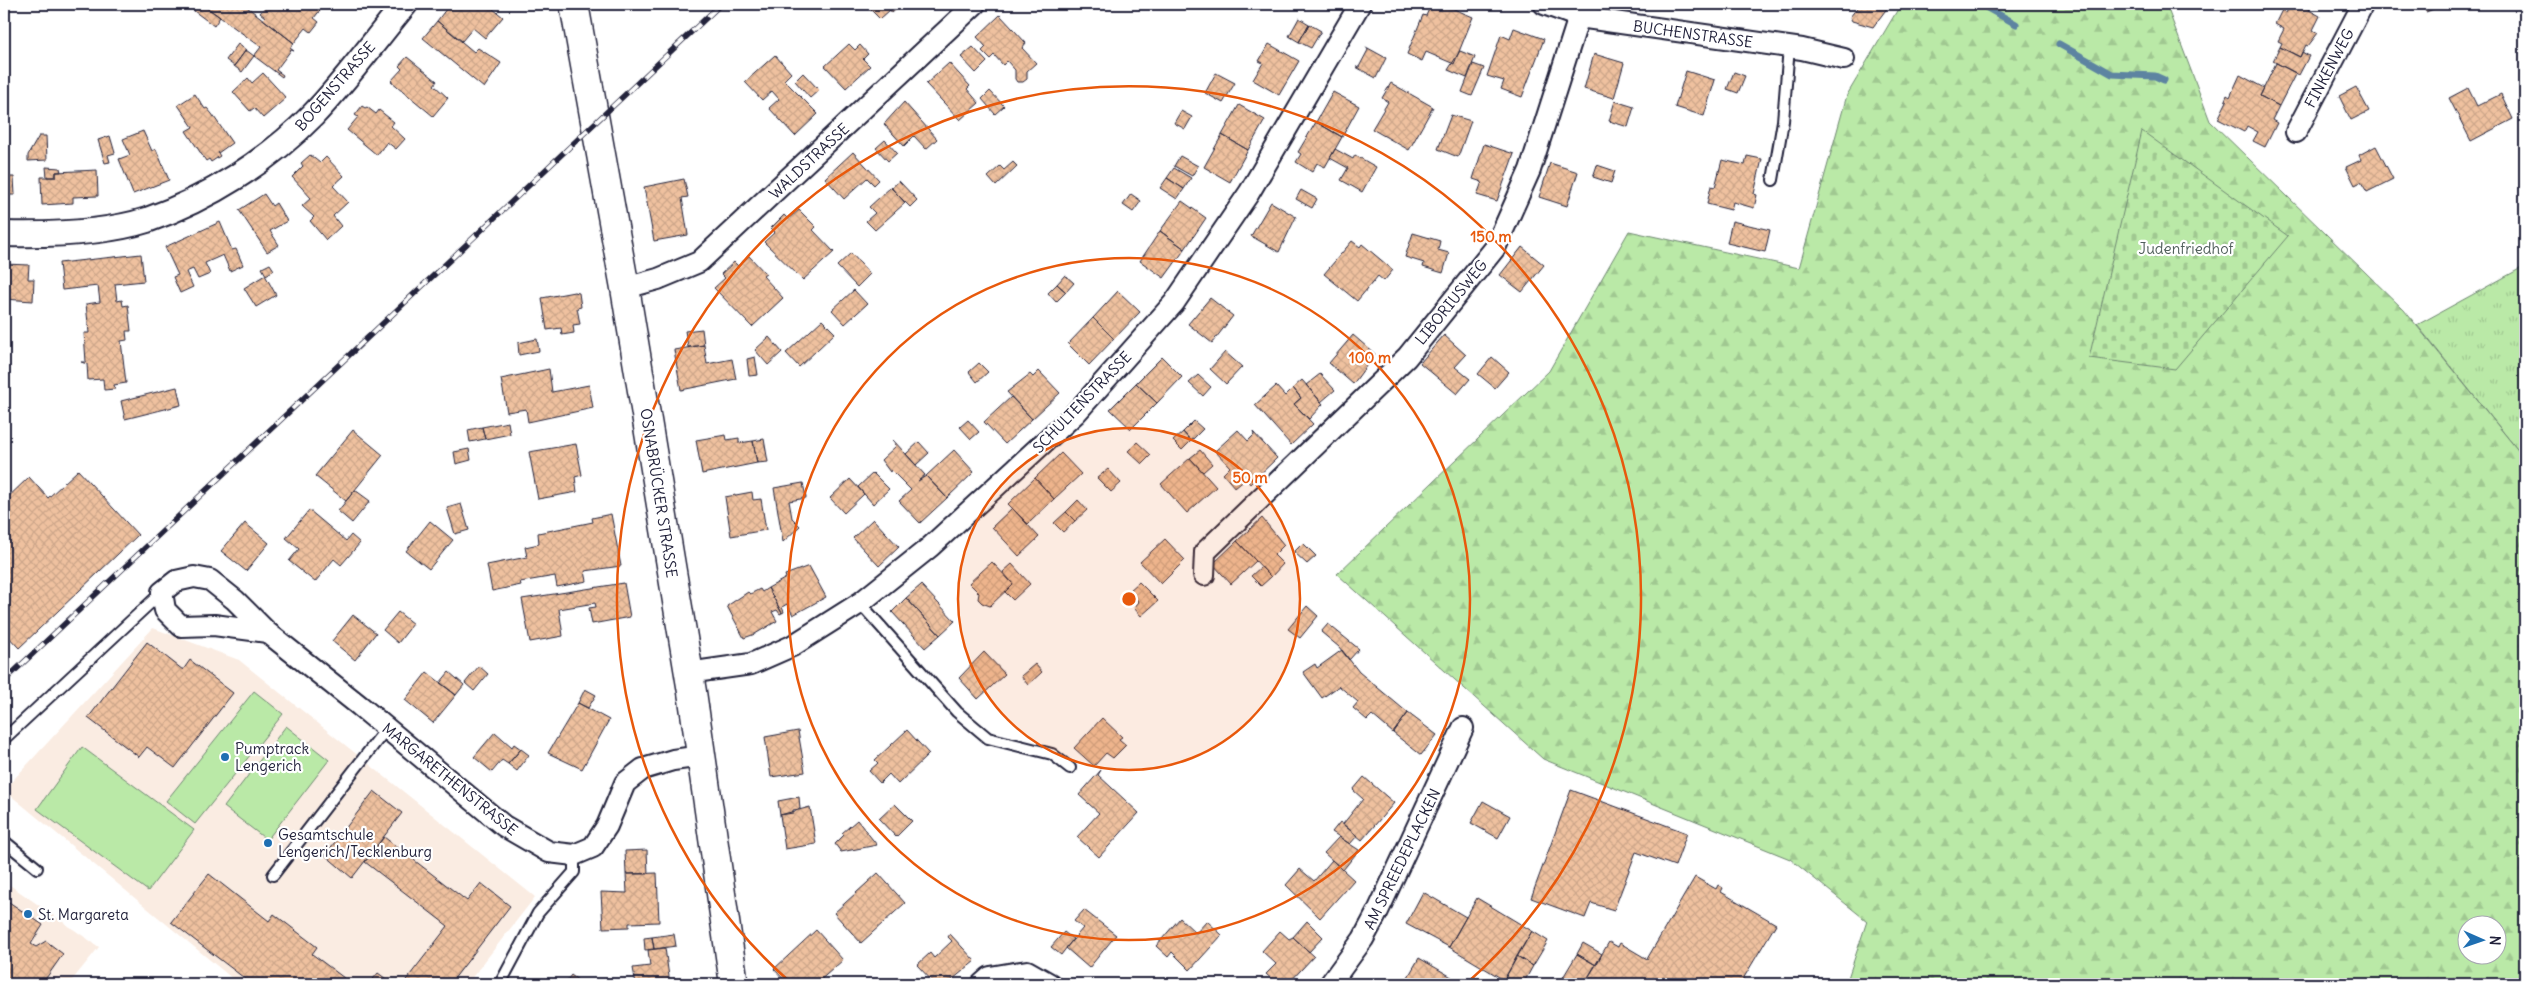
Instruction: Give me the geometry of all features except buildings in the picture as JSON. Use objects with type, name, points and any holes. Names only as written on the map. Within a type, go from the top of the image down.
[{"type":"main road","name":"OSNABRÜCKER STRASSE","points":[[574,4],[625,288],[702,756],[734,984]]},
{"type":"street","name":"BOGENSTRASSE","points":[[4,234],[97,229],[146,220],[200,198],[276,150],[313,115],[404,4]]},
{"type":"street","name":"WALDSTRASSE","points":[[625,288],[658,279],[699,262],[770,198],[975,4]]},
{"type":"street","name":"SCHULTENSTRASSE","points":[[688,673],[751,664],[792,646],[860,603],[930,546],[1075,414],[1174,303],[1249,193],[1360,4]]},
{"type":"street","name":"BUCHENSTRASSE","points":[[1544,4],[1579,17],[1789,47],[1844,59]]},
{"type":"street","name":"FINKENWEG","points":[[2296,132],[2363,4]]},
{"type":"street","name":"LIBORIUSWEG","points":[[1204,575],[1205,552],[1407,357],[1495,248],[1530,170],[1579,17]]},
{"type":"street","name":"MARGARETHENSTRASSE","points":[[162,592],[176,581],[194,577],[210,580],[235,600],[267,632],[504,826],[549,852],[574,855]]},
{"type":"street","points":[[162,592],[165,610],[181,626],[214,625],[267,632]]},
{"type":"street","name":"AM SPREEDEPLACKEN","points":[[1330,984],[1363,939],[1378,911],[1463,728]]},
{"type":"street","points":[[574,855],[593,847],[607,826],[625,783],[643,769],[673,760],[702,756]]},
{"type":"street","points":[[982,984],[990,976],[1027,971],[1050,984]]},
{"type":"lane","points":[[1773,180],[1783,121],[1789,47]]},
{"type":"lane","name":"MARGARETHENSTRASSE","points":[[4,739],[162,592]]},
{"type":"lane","points":[[860,603],[957,712],[988,738],[1052,754],[1070,768]]},
{"type":"lane","points":[[272,875],[386,729]]},
{"type":"lane","points":[[4,841],[37,868]]},
{"type":"lane","points":[[500,984],[538,913],[574,872],[574,855]]},
{"type":"shaded area","name":"Gesamtschule Lengerich/Tecklenburg","points":[[153,628],[239,660],[535,897],[467,984],[239,984],[4,790]]},
{"type":"shaded area","name":"St. Margareta","points":[[4,881],[99,947],[69,984],[4,984]]},
{"type":"green space","points":[[1901,4],[2166,4],[2210,121],[2404,310],[2525,459],[2525,984],[1846,984],[1867,921],[1790,859],[1543,759],[1337,574],[1549,371],[1629,231],[1799,268],[1847,95]]},
{"type":"green space","name":"Judenfriedhof","points":[[2142,131],[2288,236],[2175,369],[2089,358]]},
{"type":"green space","points":[[2525,266],[2525,459],[2417,325]]},
{"type":"green space","name":"Pumptrack Lengerich","points":[[254,691],[283,714],[195,824],[166,801]]},
{"type":"green space","points":[[286,726],[329,760],[267,840],[224,807]]},
{"type":"green space","points":[[82,747],[194,830],[148,891],[37,809]]},
{"type":"waterway","points":[[1980,4],[2016,24]]},
{"type":"waterway","points":[[2059,44],[2112,74],[2155,76],[2164,80]]},
{"type":"railway","points":[[4,681],[721,4]]},
{"type":"place","name":"Pumptrack Lengerich","points":[[225,757]]},
{"type":"place","name":"Gesamtschule Lengerich/Tecklenburg","points":[[268,843]]},
{"type":"place","name":"St. Margareta","points":[[28,914]]}]
